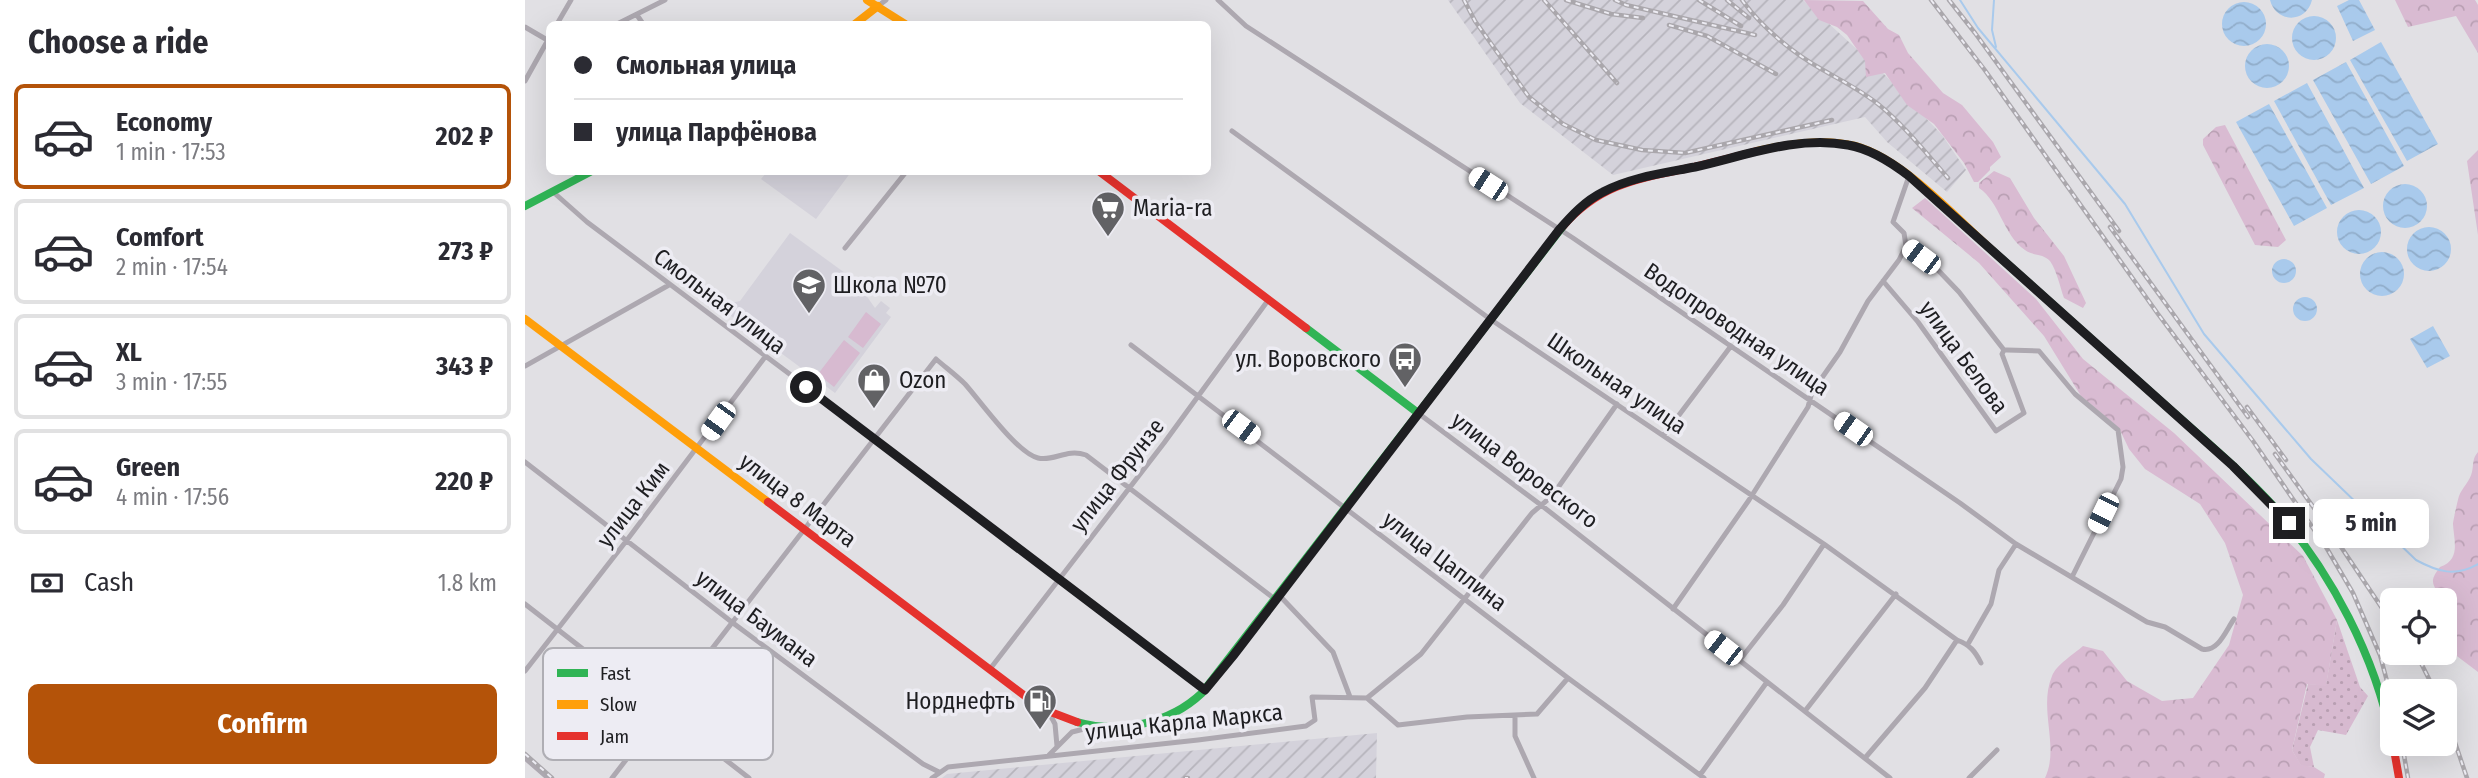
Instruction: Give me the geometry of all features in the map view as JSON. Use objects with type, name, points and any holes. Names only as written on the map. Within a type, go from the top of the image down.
[{"type":"main road","points":[[867,0],[900,21]]},
{"type":"main road","points":[[859,21],[878,6]]},
{"type":"main road","name":"улица 8 Марта","points":[[525,319],[1048,711],[1103,727],[1149,722],[1168,717],[1188,706],[1205,690],[1559,230],[1588,201],[1618,185],[1775,148],[1831,143],[1866,150],[1909,176],[2280,511],[2314,556],[2340,599],[2380,695]]},
{"type":"main road","points":[[525,206],[584,175]]},
{"type":"main road","name":"улица Воровского","points":[[1104,175],[1418,413]]},
{"type":"main road","name":"улица 8 Марта","points":[[2395,756],[2399,778]]},
{"type":"street","points":[[559,21],[571,0]]},
{"type":"street","points":[[624,21],[664,0]]},
{"type":"street","points":[[878,6],[886,0]]},
{"type":"street","name":"Водопроводная улица","points":[[1218,0],[1246,26],[1559,230],[2016,544],[2147,622],[2165,627],[2202,649],[2215,648],[2234,619]]},
{"type":"street","points":[[637,15],[641,21]]},
{"type":"street","points":[[525,27],[546,38]]},
{"type":"street","points":[[525,80],[546,45]]},
{"type":"street","name":"Школьная улица","points":[[1232,131],[1490,319],[1896,594],[1957,640],[1968,644]]},
{"type":"street","points":[[845,248],[904,175]]},
{"type":"street","points":[[1673,609],[1749,500],[1810,400],[1812,392],[1840,352],[1868,301],[1906,246],[1904,233],[1893,222],[1909,176]]},
{"type":"street","name":"Смольная улица","points":[[552,191],[587,222],[669,285],[875,438],[1205,690]]},
{"type":"street","points":[[1906,246],[1936,268],[1959,292],[2004,351]]},
{"type":"street","name":"улица Белова","points":[[1883,281],[1918,322],[1996,431],[2024,413],[2002,354],[2004,351],[2039,351],[2075,394],[2118,430],[2123,467],[2121,479],[2073,577]]},
{"type":"street","points":[[525,366],[669,285]]},
{"type":"street","name":"улица Фрунзе","points":[[990,669],[1269,299]]},
{"type":"street","name":"улица Цаплина","points":[[1131,345],[1568,678],[1702,776]]},
{"type":"street","points":[[1664,435],[1731,346]]},
{"type":"street","name":"улица Ким","points":[[525,671],[628,540],[765,357]]},
{"type":"street","points":[[714,648],[936,359],[962,381],[1026,453],[1040,459],[1074,451],[1086,455],[1277,597],[1333,652],[1350,697]]},
{"type":"street","points":[[1568,678],[1543,710],[1529,715],[1467,717],[1398,725],[1367,698],[1421,654],[1532,513],[1552,496],[1616,404]]},
{"type":"street","name":"улица Воровского","points":[[1418,413],[1541,505],[1890,778]]},
{"type":"street","name":"улица Баумана","points":[[525,462],[767,648]]},
{"type":"street","points":[[1739,661],[1783,604],[1823,544]]},
{"type":"street","points":[[1981,663],[1968,644],[1991,604],[1999,570],[2016,544]]},
{"type":"street","points":[[1805,711],[1896,594]]},
{"type":"street","points":[[525,604],[581,648]]},
{"type":"street","points":[[1865,758],[1925,688],[1957,640]]},
{"type":"street","name":"улица Баумана","points":[[773,653],[923,764],[939,772]]},
{"type":"street","points":[[1702,776],[1767,682]]},
{"type":"street","name":"улица Карла Маркса","points":[[932,778],[948,766],[1306,726],[1315,720],[1312,697],[1367,698]]},
{"type":"street","points":[[1048,711],[1055,724],[1057,746]]},
{"type":"street","points":[[1515,715],[1515,736],[1534,778]]},
{"type":"street","points":[[1049,755],[1077,730],[1103,727]]},
{"type":"street","points":[[1969,778],[1997,750]]},
{"type":"street","points":[[525,758],[548,778]]},
{"type":"street","points":[[613,778],[627,760]]},
{"type":"street","points":[[726,760],[749,778]]},
{"type":"shaded area","points":[[1448,0],[1803,0],[1885,75],[1942,135],[1966,170],[1947,192],[1887,142],[1865,117],[1613,175],[1520,103]]},
{"type":"shaded area","points":[[764,175],[849,175],[816,219],[761,179]]},
{"type":"shaded area","name":"Школа №70","points":[[790,233],[856,281],[875,308],[881,301],[890,308],[886,313],[891,317],[835,393],[723,310],[727,304],[740,301]]},
{"type":"shaded area","points":[[866,312],[881,324],[863,348],[848,337]]},
{"type":"shaded area","points":[[844,340],[860,353],[834,387],[818,374]]},
{"type":"shaded area","points":[[2337,620],[2360,687],[2368,696],[2346,735],[2318,730],[2310,747],[2314,767],[2301,766],[2292,750],[2308,684],[2326,685]]},
{"type":"shaded area","points":[[1377,733],[1376,778],[942,778],[947,774]]},
{"type":"green space","points":[[1804,0],[1863,1],[1888,29],[1899,35],[1908,53],[1943,93],[1962,105],[1993,142],[2001,157],[1990,170],[1978,182],[1974,182],[1964,163],[1934,124],[1907,105],[1885,73],[1866,77],[1865,61],[1847,35],[1837,27],[1819,20]]},
{"type":"green space","points":[[2395,0],[2475,0],[2478,5],[2478,53],[2456,16],[2408,27]]},
{"type":"green space","points":[[2225,125],[2286,240],[2278,247],[2255,245],[2203,145],[2203,139],[2216,127]]},
{"type":"green space","points":[[2478,150],[2478,235],[2467,161]]},
{"type":"green space","points":[[1994,171],[2010,178],[2034,218],[2064,256],[2086,303],[2083,308],[2064,298],[2050,261],[2028,252],[2018,244],[1992,201],[1979,188],[1979,183]]},
{"type":"green space","points":[[1925,198],[2036,299],[2083,359],[2174,433],[2303,556],[2337,620],[2326,686],[2307,684],[2292,750],[2301,765],[2314,767],[2325,774],[2324,778],[2045,778],[2050,754],[2048,689],[2054,672],[2061,664],[2083,646],[2103,651],[2127,681],[2162,701],[2193,698],[2229,645],[2243,595],[2225,543],[2200,504],[2145,469],[2129,449],[2119,428],[2081,396],[2044,336],[1979,263],[1912,208]]},
{"type":"green space","points":[[2478,452],[2478,672],[2457,656],[2457,588],[2435,588],[2433,581],[2440,567],[2447,564],[2454,555],[2453,524],[2460,493],[2471,475]]},
{"type":"water","points":[[2270,0],[2312,0],[2304,13],[2291,18],[2278,13]]},
{"type":"water","points":[[2349,0],[2359,0],[2375,30],[2353,41],[2337,6]]},
{"type":"water","points":[[2244,2],[2259,9],[2266,24],[2259,39],[2244,46],[2229,39],[2222,24],[2229,9]]},
{"type":"water","points":[[2314,16],[2329,23],[2336,38],[2329,53],[2314,60],[2299,53],[2292,38],[2299,23]]},
{"type":"water","points":[[2381,42],[2438,144],[2407,161],[2350,60]]},
{"type":"water","points":[[2267,44],[2282,51],[2289,66],[2282,81],[2267,88],[2252,81],[2245,66],[2252,51]]},
{"type":"water","points":[[2346,62],[2404,166],[2371,184],[2313,80]]},
{"type":"water","points":[[2307,83],[2364,188],[2331,205],[2274,101]]},
{"type":"water","points":[[2269,104],[2327,208],[2294,226],[2236,122]]},
{"type":"water","points":[[2405,184],[2420,191],[2427,206],[2420,221],[2405,228],[2390,221],[2383,206],[2390,191]]},
{"type":"water","points":[[2359,210],[2374,217],[2381,232],[2374,247],[2359,254],[2344,247],[2337,232],[2344,217]]},
{"type":"water","points":[[2429,227],[2444,234],[2451,249],[2444,264],[2429,271],[2414,264],[2407,249],[2414,234]]},
{"type":"water","points":[[2382,252],[2397,259],[2404,274],[2397,289],[2382,296],[2367,289],[2360,274],[2367,259]]},
{"type":"water","points":[[2284,259],[2293,262],[2296,271],[2293,280],[2284,283],[2275,280],[2272,271],[2275,262]]},
{"type":"water","points":[[2305,297],[2314,300],[2317,309],[2314,318],[2305,321],[2296,318],[2293,309],[2296,300]]},
{"type":"water","points":[[2433,326],[2450,356],[2427,368],[2410,339]]},
{"type":"waterway","points":[[1960,0],[1978,28],[2125,204],[2204,334],[2311,459],[2416,560],[2432,568],[2454,572],[2478,564]]},
{"type":"waterway","points":[[1994,0],[1992,30],[1996,47]]},
{"type":"railway","points":[[1464,0],[1475,21],[1529,97],[1563,124],[1596,140],[1642,150],[1685,153],[1832,120]]},
{"type":"railway","points":[[1544,0],[1617,83]]},
{"type":"railway","points":[[1566,0],[1611,14],[1643,18]]},
{"type":"railway","points":[[1615,0],[1626,5],[1755,35]]},
{"type":"railway","points":[[1699,0],[1741,26]]},
{"type":"railway","points":[[1727,0],[1749,18]]},
{"type":"railway","points":[[1742,0],[1789,48],[1888,112],[1948,178]]},
{"type":"railway","points":[[1931,0],[1984,69],[2158,314],[2253,441],[2326,547],[2353,593],[2380,655],[2386,679]]},
{"type":"railway","points":[[1949,0],[2119,231]]},
{"type":"railway","points":[[1669,25],[1707,36],[1776,74]]},
{"type":"railway","points":[[2110,227],[2248,417]]},
{"type":"railway","points":[[2247,407],[2286,460]]},
{"type":"railway","points":[[2275,454],[2380,605]]},
{"type":"railway","points":[[2422,665],[2429,679]]},
{"type":"railway","points":[[2457,748],[2467,778]]},
{"type":"railway","points":[[525,754],[552,778]]},
{"type":"railway","points":[[2404,756],[2408,778]]},
{"type":"traffic: fast","points":[[525,206],[584,175]]},
{"type":"traffic: fast","points":[[1077,722],[1110,727],[1143,724],[1175,712],[1202,693],[1563,226]]},
{"type":"traffic: fast","points":[[1993,251],[2217,451],[2276,509],[2315,561],[2349,617],[2380,695]]},
{"type":"traffic: fast","points":[[1306,328],[1418,413]]},
{"type":"traffic: slow","points":[[867,0],[900,21]]},
{"type":"traffic: slow","points":[[859,21],[878,6]]},
{"type":"traffic: slow","points":[[1757,151],[1818,142],[1855,146],[1873,153],[1910,176],[1993,251]]},
{"type":"traffic: slow","points":[[525,319],[768,502]]},
{"type":"traffic: jam","points":[[1563,226],[1591,201],[1620,185],[1757,151]]},
{"type":"traffic: jam","points":[[1104,175],[1306,328]]},
{"type":"traffic: jam","points":[[768,502],[1029,699],[1048,711],[1077,722]]},
{"type":"traffic: jam","points":[[2395,756],[2399,778]]},
{"type":"place","name":"Maria-ra","points":[[1108,238]]},
{"type":"place","name":"Школа №70","points":[[809,315]]},
{"type":"place","name":"ул. Воровского","points":[[1405,389]]},
{"type":"place","name":"Ozon","points":[[874,410]]},
{"type":"place","name":"Норднефть","points":[[1040,731]]},
{"type":"route","points":[[806,387],[1205,690],[1575,212],[1603,191],[1635,180],[1775,148],[1831,143],[1866,150],[1909,176],[2233,466],[2289,523]]}]
